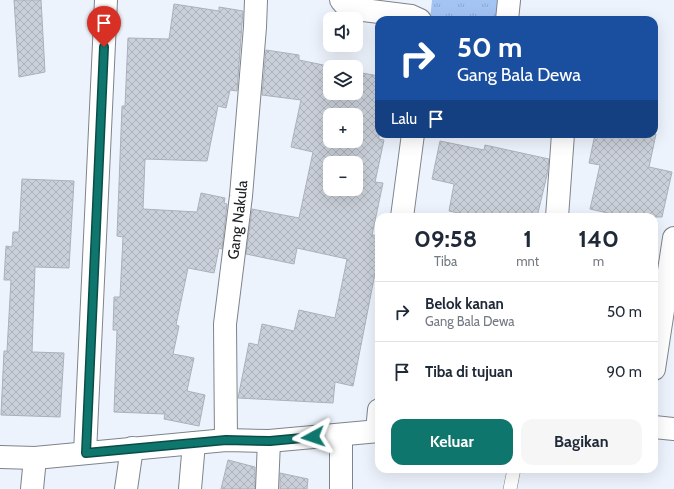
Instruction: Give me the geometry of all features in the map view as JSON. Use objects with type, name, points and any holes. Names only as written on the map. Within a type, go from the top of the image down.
[{"type":"street","points":[[86,453],[106,0]]},
{"type":"street","name":"Gang Nakula","points":[[226,440],[225,324],[241,196],[256,0]]},
{"type":"street","points":[[341,0],[348,8],[411,16]]},
{"type":"street","points":[[508,16],[510,0]]},
{"type":"street","points":[[402,213],[412,138]]},
{"type":"street","points":[[557,213],[563,138]]},
{"type":"street","points":[[658,343],[674,238]]},
{"type":"street","points":[[658,427],[674,429]]},
{"type":"street","points":[[0,457],[35,458],[226,440],[270,441],[375,431]]},
{"type":"street","points":[[341,489],[342,435]]},
{"type":"street","points":[[267,489],[270,441]]},
{"type":"street","points":[[190,489],[194,444]]},
{"type":"street","points":[[126,489],[132,448]]},
{"type":"street","points":[[32,489],[35,458]]},
{"type":"lane","points":[[510,489],[513,473]]},
{"type":"green space","points":[[432,0],[521,0],[519,16],[430,16]]},
{"type":"building","points":[[14,0],[41,0],[45,72],[19,77]]},
{"type":"building","points":[[174,4],[219,11],[219,7],[243,11],[237,91],[230,90],[226,108],[218,106],[207,161],[145,159],[143,209],[197,212],[201,193],[225,198],[224,203],[227,204],[222,249],[219,248],[214,273],[188,268],[176,325],[179,326],[173,354],[194,358],[187,391],[205,395],[199,426],[164,419],[165,414],[114,412],[117,330],[113,330],[114,297],[120,297],[123,237],[117,236],[122,106],[125,106],[128,38],[169,39]]},
{"type":"building","points":[[266,50],[299,55],[299,60],[323,65],[323,100],[363,100],[363,73],[375,75],[375,138],[384,140],[375,182],[383,183],[377,213],[375,213],[372,235],[375,235],[375,273],[353,386],[335,382],[333,403],[238,398],[249,343],[258,345],[262,324],[294,331],[299,310],[335,318],[347,259],[297,248],[294,264],[246,254],[252,209],[299,218],[313,152],[291,147],[301,100],[262,95]]},
{"type":"building","points":[[594,138],[655,138],[649,167],[672,172],[662,217],[658,217],[658,213],[608,213],[590,209],[600,165],[589,163]]},
{"type":"building","points":[[440,141],[484,150],[485,145],[549,159],[547,175],[538,213],[458,213],[449,211],[454,184],[432,179]]},
{"type":"building","points":[[22,179],[74,181],[69,268],[35,267],[32,352],[64,353],[60,417],[1,415],[4,351],[7,351],[11,280],[4,280],[6,246],[12,247],[13,232],[19,232]]},
{"type":"building","points":[[228,460],[255,467],[255,489],[221,489]]},
{"type":"building","points":[[280,473],[308,479],[307,489],[280,489]]},
{"type":"route","points":[[104,47],[86,453],[226,440],[270,441],[313,437]]}]
